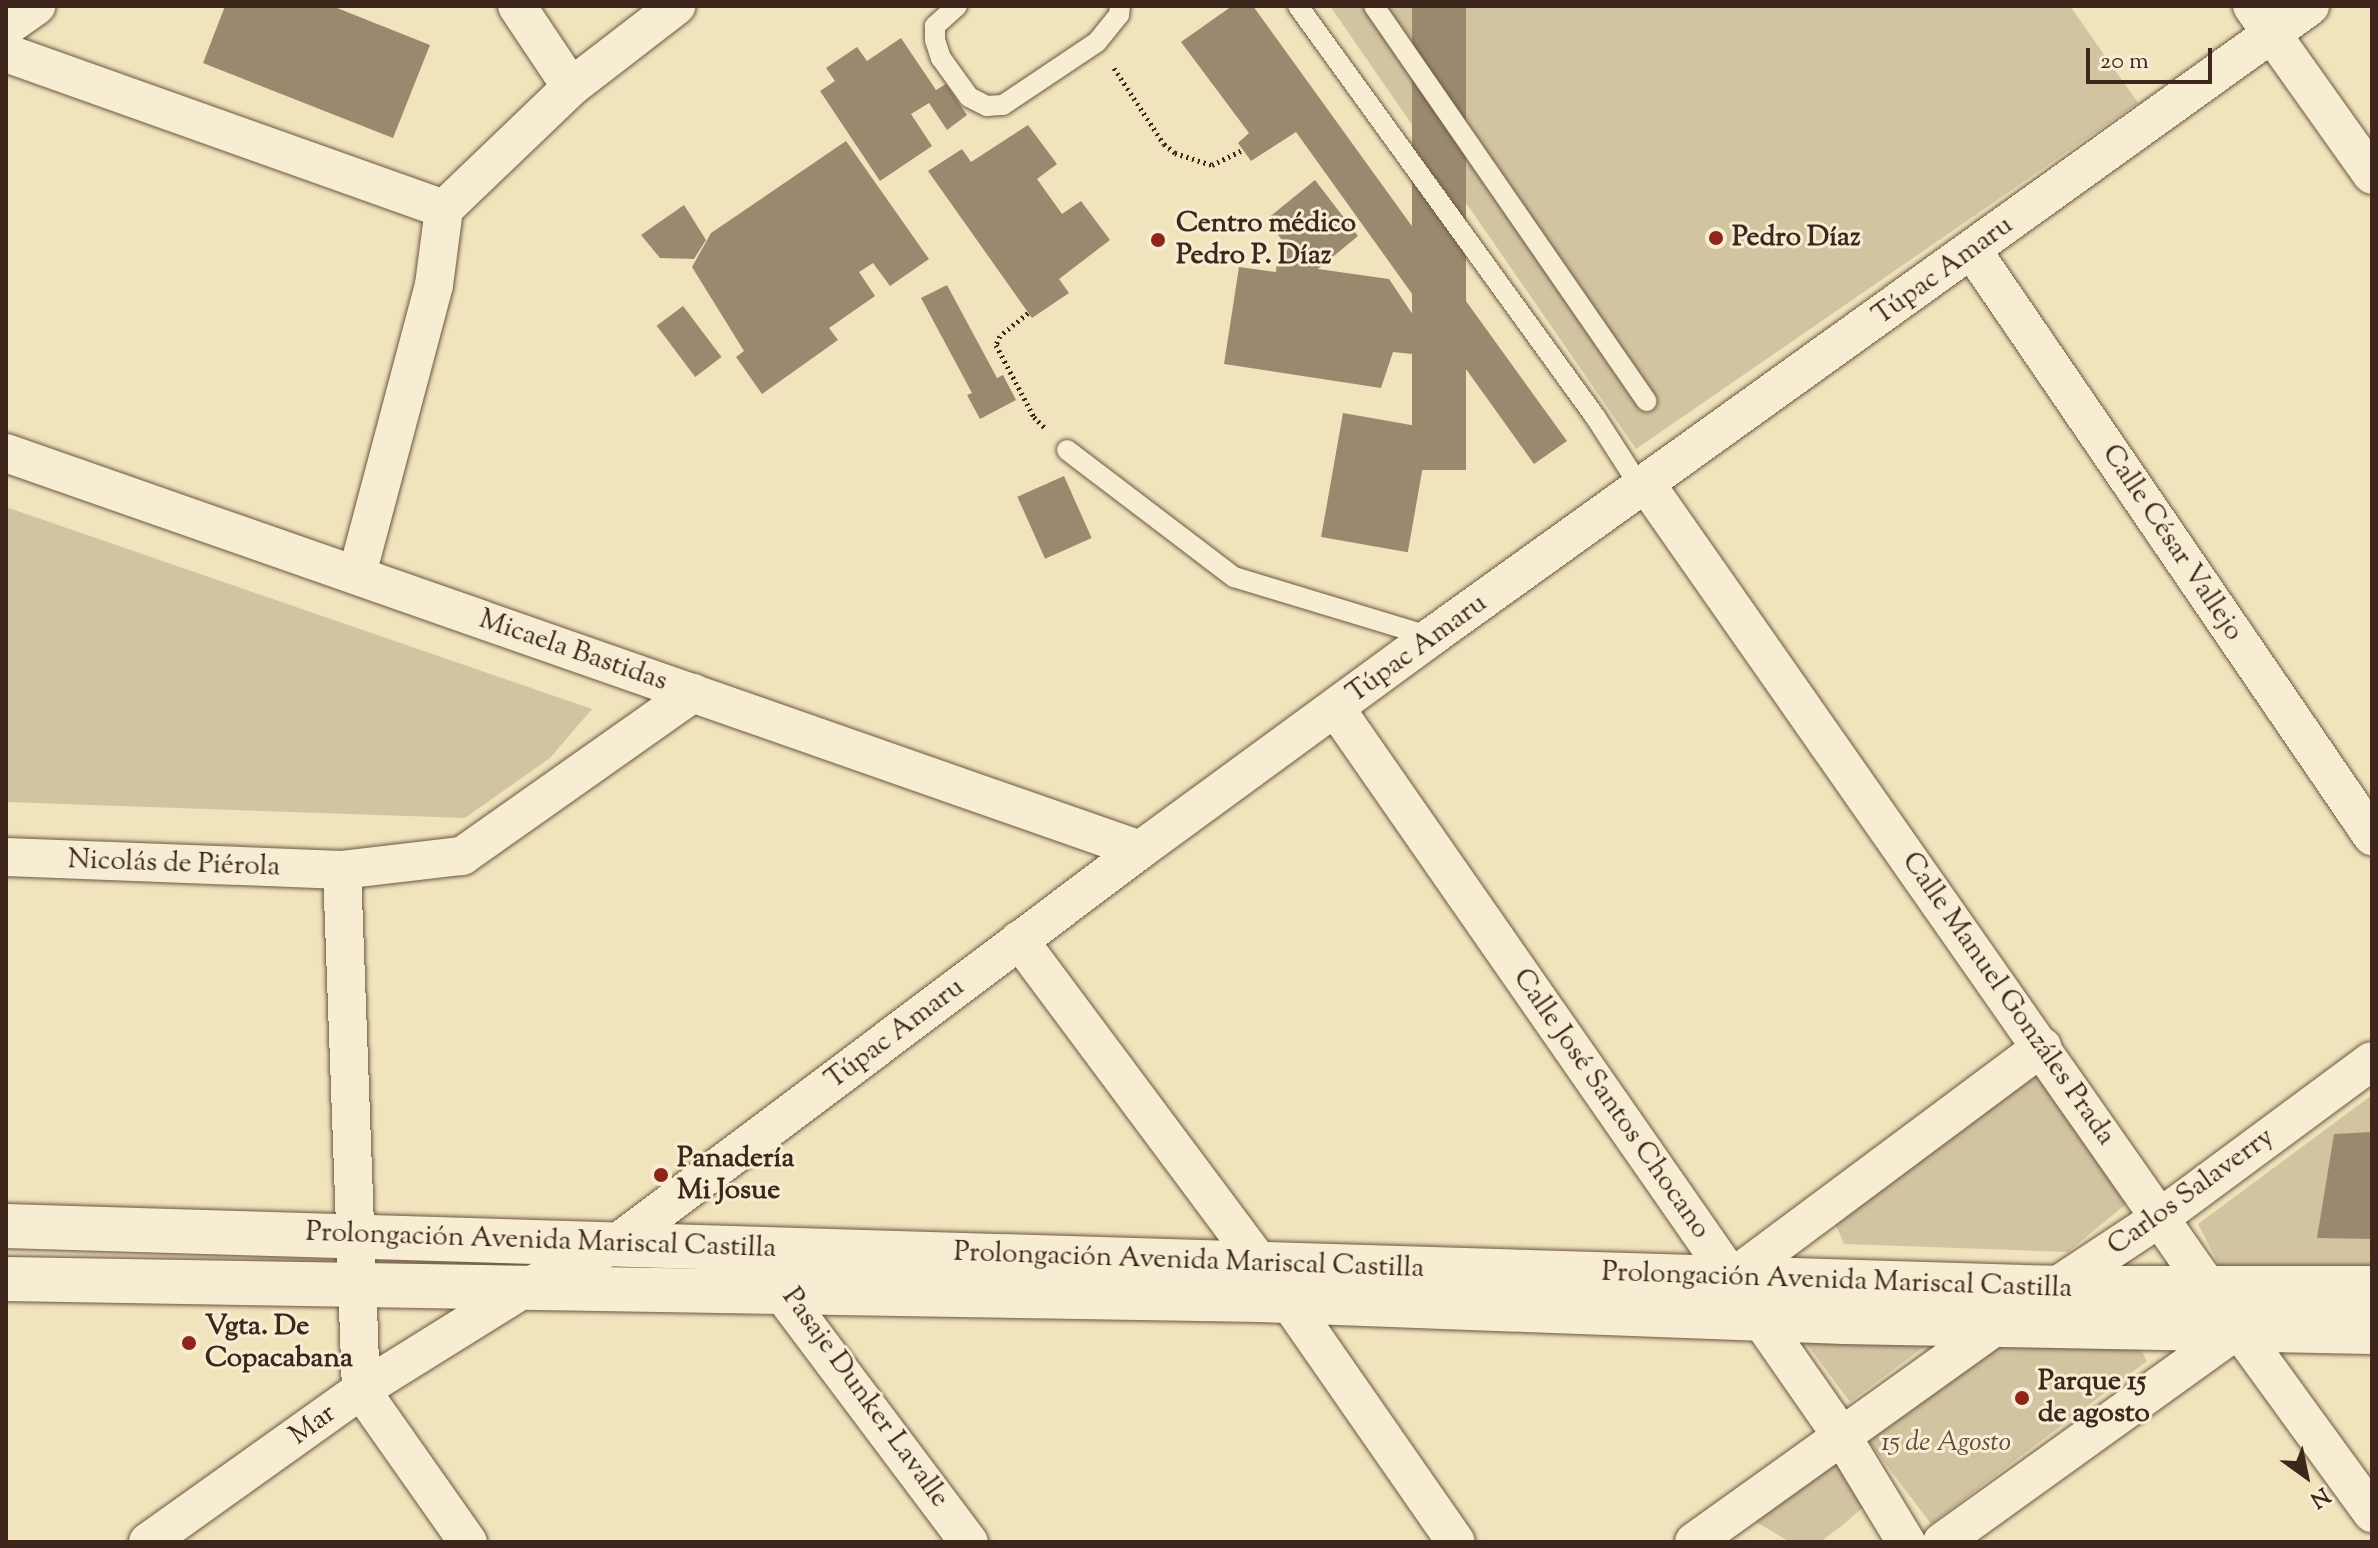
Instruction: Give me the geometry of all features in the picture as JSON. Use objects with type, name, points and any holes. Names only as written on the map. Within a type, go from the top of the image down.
[{"type":"main road","name":"Prolongación Avenida Mariscal Castilla","points":[[6,1226],[2054,1288],[2372,1288]]},
{"type":"main road","name":"Prolongación Avenida Mariscal Castilla","points":[[6,1279],[1289,1302],[1759,1318],[2372,1332]]},
{"type":"street","points":[[6,27],[36,6]]},
{"type":"street","points":[[517,6],[571,87]]},
{"type":"street","points":[[357,575],[434,285],[444,209],[571,87],[676,6]]},
{"type":"street","name":"Túpac Amaru","points":[[523,1289],[617,1243],[1140,850],[1431,637],[1972,250],[2262,20],[2310,6]]},
{"type":"street","points":[[2262,20],[2372,175]]},
{"type":"street","points":[[6,53],[444,209]]},
{"type":"street","name":"Calle César Vallejo","points":[[1972,250],[2372,836]]},
{"type":"street","name":"Micaela Bastidas","points":[[6,453],[1140,850]]},
{"type":"street","name":"Calle Manuel Gonzáles Prada","points":[[1644,486],[2042,1047],[2210,1290],[2372,1513]]},
{"type":"street","name":"Nicolás de Piérola","points":[[6,857],[342,870],[462,856],[693,693]]},
{"type":"street","name":"Calle José Santos Chocano","points":[[1336,709],[1843,1438],[1906,1542]]},
{"type":"street","points":[[342,870],[361,1390],[468,1542]]},
{"type":"street","points":[[1019,940],[1289,1302],[1456,1542]]},
{"type":"street","points":[[1732,1278],[2042,1047]]},
{"type":"street","name":"Carlos Salaverry","points":[[1694,1542],[1999,1324],[2161,1217],[2372,1061]]},
{"type":"street","name":"Pasaje Dunker Lavalle","points":[[778,1248],[781,1292],[969,1542]]},
{"type":"street","name":"Mar","points":[[148,1542],[361,1390],[523,1289]]},
{"type":"street","points":[[1942,1542],[2240,1328]]},
{"type":"lane","points":[[957,6],[935,26],[935,40],[941,58],[969,97],[987,106],[1003,105],[1097,42],[1119,15],[1120,6]]},
{"type":"lane","points":[[1298,6],[1644,486]]},
{"type":"lane","points":[[1374,6],[1646,401]]},
{"type":"lane","points":[[1067,450],[1234,577],[1431,637]]},
{"type":"path","points":[[1097,42],[1164,144],[1175,153],[1212,165],[1243,150]]},
{"type":"path","points":[[1028,313],[1000,336],[996,345],[1034,417],[1067,450]]},
{"type":"green space","name":"Pedro Díaz","points":[[1330,6],[2070,6],[2138,103],[1636,449]]},
{"type":"green space","points":[[6,507],[592,709],[550,758],[465,818],[6,802]]},
{"type":"green space","points":[[2041,1072],[2131,1200],[2068,1252],[1844,1244],[1833,1218]]},
{"type":"green space","points":[[2372,1095],[2372,1266],[2220,1267],[2198,1224]]},
{"type":"green space","name":"15 de Agosto","points":[[2005,1333],[2137,1344],[2147,1361],[1931,1524],[1863,1434]]},
{"type":"green space","points":[[1803,1339],[1932,1341],[1850,1402]]},
{"type":"green space","points":[[1837,1448],[1877,1495],[1844,1524],[1820,1542],[1790,1542],[1751,1519]]},
{"type":"building","points":[[225,6],[332,6],[430,45],[393,138],[203,63]]},
{"type":"building","points":[[1232,6],[1253,6],[1567,441],[1534,464],[1296,132],[1251,161],[1238,143],[1249,133],[1181,42]]},
{"type":"building","points":[[1412,6],[1466,6],[1466,470],[1412,470]]},
{"type":"building","points":[[901,38],[936,90],[946,84],[967,115],[947,130],[929,103],[911,114],[932,146],[880,181],[820,91],[835,81],[826,68],[857,47],[867,61]]},
{"type":"building","points":[[1028,125],[1057,164],[1037,179],[1062,214],[1081,201],[1110,240],[1059,279],[1069,293],[1032,318],[928,171],[962,149],[971,162]]},
{"type":"building","points":[[846,141],[929,259],[890,286],[873,263],[859,272],[875,296],[829,328],[838,340],[762,394],[736,357],[744,351],[692,267],[711,233]]},
{"type":"building","points":[[1315,180],[1358,236],[1318,269],[1389,279],[1441,357],[1393,352],[1381,388],[1224,364],[1239,267],[1276,272],[1277,258],[1288,249],[1267,219]]},
{"type":"building","points":[[684,205],[706,240],[694,259],[660,258],[641,235]]},
{"type":"building","points":[[947,285],[997,378],[1003,375],[1016,400],[980,419],[967,395],[972,393],[921,298]]},
{"type":"building","points":[[683,306],[722,357],[695,377],[657,326]]},
{"type":"building","points":[[1343,413],[1430,428],[1408,552],[1321,537]]},
{"type":"building","points":[[1064,476],[1092,538],[1045,559],[1017,497]]},
{"type":"building","points":[[2372,1132],[2372,1239],[2317,1238],[2334,1134]]},
{"type":"place","name":"Pedro Díaz","points":[[1716,238]]},
{"type":"place","name":"Centro médico Pedro P. Díaz","points":[[1158,240]]},
{"type":"place","name":"Panadería Mi Josue","points":[[661,1175]]},
{"type":"place","name":"Vgta. De Copacabana","points":[[189,1343]]},
{"type":"place","name":"Parque 15 de agosto","points":[[2022,1398]]}]
